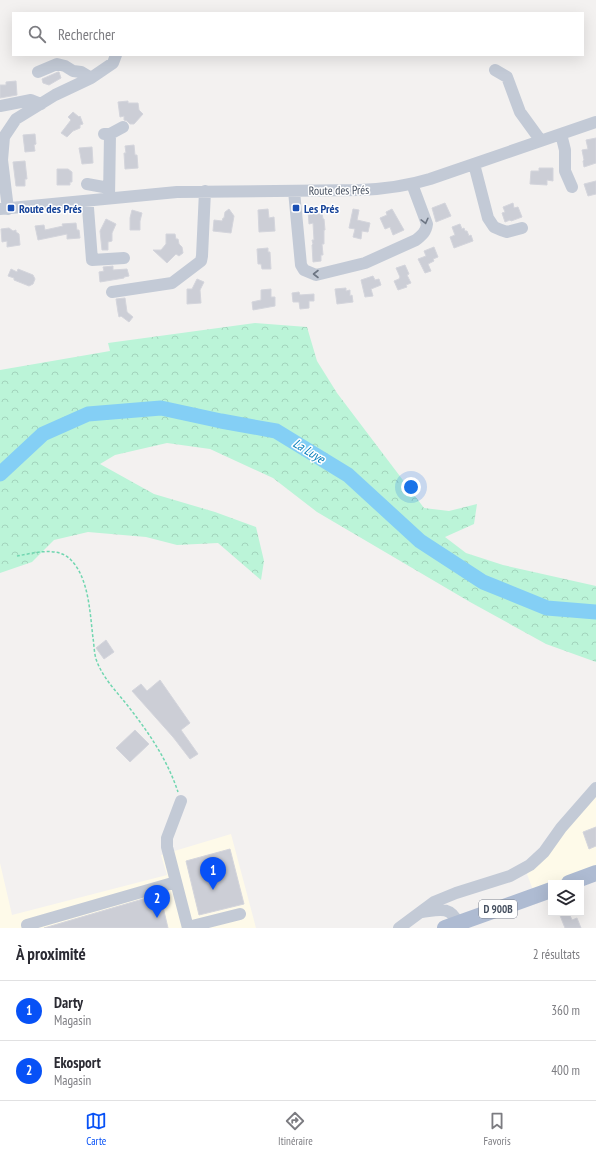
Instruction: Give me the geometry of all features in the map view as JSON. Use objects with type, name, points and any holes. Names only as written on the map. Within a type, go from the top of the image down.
[{"type":"main road","points":[[577,880],[596,873]]},
{"type":"main road","name":"D 900B","points":[[451,926],[548,891]]},
{"type":"street","points":[[4,209],[2,160],[4,137],[16,119],[86,75],[114,59],[124,56]]},
{"type":"street","points":[[38,72],[57,64],[86,75]]},
{"type":"street","points":[[495,70],[506,77],[520,112],[541,141]]},
{"type":"street","points":[[0,106],[30,100],[41,104]]},
{"type":"street","name":"Route des Prés","points":[[4,209],[109,193],[360,190],[385,188],[412,184],[596,122]]},
{"type":"street","points":[[87,184],[109,193],[107,134],[123,127]]},
{"type":"street","points":[[561,134],[565,150],[565,171],[572,187]]},
{"type":"street","points":[[109,160],[120,151]]},
{"type":"street","points":[[474,164],[488,218],[494,227],[507,232],[522,228]]},
{"type":"street","points":[[294,190],[301,265],[304,270],[310,274],[316,275],[365,263],[416,240],[422,235],[426,230],[427,224],[412,184]]},
{"type":"street","points":[[112,292],[172,283],[200,261],[202,256],[204,191]]},
{"type":"street","points":[[88,208],[92,260],[124,258]]},
{"type":"street","points":[[399,928],[434,902],[456,893],[510,876],[530,865],[544,852],[561,828],[596,788]]},
{"type":"street","points":[[181,801],[167,838],[167,847],[188,928],[240,914]]},
{"type":"street","points":[[27,925],[176,882]]},
{"type":"street","points":[[420,913],[445,910],[453,915],[451,926]]},
{"type":"path","points":[[17,556],[40,551],[63,553],[72,561],[82,575],[89,603],[95,658],[102,674],[151,735],[172,773],[181,801]]},
{"type":"shaded area","points":[[596,796],[596,867],[560,880],[548,880],[548,885],[533,890],[527,874],[587,802]]},
{"type":"shaded area","points":[[231,834],[256,928],[0,928],[0,863],[12,915],[167,875],[161,855]]},
{"type":"green space","points":[[255,323],[307,327],[317,361],[337,393],[424,508],[449,511],[477,504],[474,524],[445,537],[466,553],[503,565],[596,586],[596,662],[546,644],[470,602],[317,512],[273,478],[210,449],[167,443],[115,455],[100,464],[154,494],[215,512],[256,527],[264,561],[261,580],[218,543],[177,545],[146,537],[88,532],[54,540],[32,562],[0,573],[0,370],[110,351],[108,343]]},
{"type":"building","points":[[58,72],[61,78],[49,85],[43,83],[42,79]]},
{"type":"building","points":[[16,81],[17,95],[0,98],[0,85],[6,85],[6,82]]},
{"type":"building","points":[[128,101],[128,103],[138,103],[139,110],[143,114],[134,124],[130,124],[124,120],[124,116],[120,117],[118,102]]},
{"type":"building","points":[[73,112],[79,117],[80,116],[83,124],[80,125],[80,128],[73,131],[67,137],[61,133],[71,120],[68,117]]},
{"type":"building","points":[[35,134],[35,151],[25,152],[23,135]]},
{"type":"building","points":[[596,138],[596,163],[584,167],[582,150],[588,149],[586,140]]},
{"type":"building","points":[[134,145],[135,155],[137,155],[138,168],[125,169],[125,146]]},
{"type":"building","points":[[92,147],[93,163],[82,164],[79,148]]},
{"type":"building","points":[[25,161],[27,179],[25,179],[25,186],[16,186],[13,162]]},
{"type":"building","points":[[539,168],[553,168],[553,181],[547,180],[547,185],[530,184],[531,171],[539,171]]},
{"type":"building","points":[[57,169],[68,169],[72,172],[72,182],[70,182],[70,185],[57,185]]},
{"type":"building","points":[[596,181],[596,194],[588,196],[584,184]]},
{"type":"building","points":[[445,203],[451,216],[436,222],[432,208]]},
{"type":"building","points":[[513,203],[514,208],[518,207],[522,217],[505,222],[502,213],[505,212],[503,207]]},
{"type":"building","points":[[229,209],[234,216],[231,233],[213,231],[214,220],[222,221],[225,212]]},
{"type":"building","points":[[268,209],[269,218],[274,217],[275,231],[259,232],[258,210]]},
{"type":"building","points":[[316,209],[316,214],[322,213],[325,230],[324,244],[322,244],[323,255],[321,255],[321,261],[313,262],[313,223],[309,224],[308,210]]},
{"type":"building","points":[[353,209],[359,210],[357,220],[370,223],[368,232],[362,231],[361,239],[353,237],[355,229],[349,228]]},
{"type":"building","points":[[392,209],[404,230],[393,235],[390,227],[385,229],[380,218],[387,215],[386,212]]},
{"type":"building","points":[[132,210],[142,213],[140,230],[130,230]]},
{"type":"building","points":[[106,219],[116,224],[112,233],[112,241],[108,242],[108,250],[102,250],[100,231]]},
{"type":"building","points":[[76,223],[80,238],[67,239],[67,234],[38,240],[35,226],[44,225],[45,230],[63,226],[62,224]]},
{"type":"building","points":[[460,224],[462,229],[464,228],[465,231],[467,231],[469,236],[471,235],[473,241],[454,248],[450,237],[455,235],[452,227]]},
{"type":"building","points":[[9,228],[13,231],[16,230],[19,234],[20,245],[7,247],[7,241],[2,242],[1,229]]},
{"type":"building","points":[[166,234],[175,234],[176,239],[178,239],[179,244],[182,247],[183,253],[179,256],[176,254],[167,263],[153,250],[161,250],[166,244]]},
{"type":"building","points":[[434,247],[438,257],[433,259],[434,261],[428,264],[431,271],[425,273],[418,259],[426,256],[424,251]]},
{"type":"building","points":[[268,248],[268,252],[270,252],[271,269],[262,269],[261,264],[258,264],[257,249]]},
{"type":"building","points":[[405,265],[409,274],[407,275],[411,283],[406,285],[407,287],[398,290],[394,281],[400,277],[396,268]]},
{"type":"building","points":[[113,266],[113,270],[127,269],[129,276],[100,282],[99,272],[104,271],[103,267]]},
{"type":"building","points":[[11,269],[17,272],[18,269],[33,275],[35,279],[33,284],[29,286],[8,276]]},
{"type":"building","points":[[373,276],[375,280],[379,279],[381,285],[371,289],[373,296],[365,297],[361,280]]},
{"type":"building","points":[[197,279],[204,282],[200,290],[201,303],[187,304],[187,289],[192,289]]},
{"type":"building","points":[[346,288],[346,291],[350,290],[350,296],[352,295],[353,302],[337,304],[335,289]]},
{"type":"building","points":[[271,289],[271,297],[275,297],[275,306],[253,310],[252,302],[261,300],[261,290]]},
{"type":"building","points":[[299,292],[300,295],[314,294],[314,301],[309,301],[309,308],[300,309],[299,302],[293,302],[292,293]]},
{"type":"building","points":[[125,298],[127,312],[133,317],[129,322],[121,316],[119,317],[118,312],[116,299]]},
{"type":"building","points":[[106,640],[114,652],[104,659],[96,648]]},
{"type":"building","points":[[160,680],[190,723],[181,730],[198,754],[190,759],[173,737],[132,691],[141,684],[147,691]]},
{"type":"building","points":[[135,730],[149,744],[130,762],[116,748]]},
{"type":"building","points":[[596,827],[596,846],[589,849],[583,832]]},
{"type":"building","points":[[230,849],[244,904],[199,915],[186,861]]},
{"type":"building","points":[[160,894],[168,928],[44,928]]},
{"type":"building","points":[[560,916],[570,916],[572,920],[577,918],[581,928],[565,928]]},
{"type":"waterway","name":"La Luye","points":[[0,474],[43,434],[88,414],[161,408],[276,431],[348,475],[420,541],[483,582],[547,608],[596,612]]},
{"type":"place","name":"Route des Prés","points":[[11,208]]},
{"type":"place","name":"Les Prés","points":[[296,208]]},
{"type":"place","name":"Darty","points":[[213,890]]},
{"type":"place","name":"Ekosport","points":[[157,918]]}]
